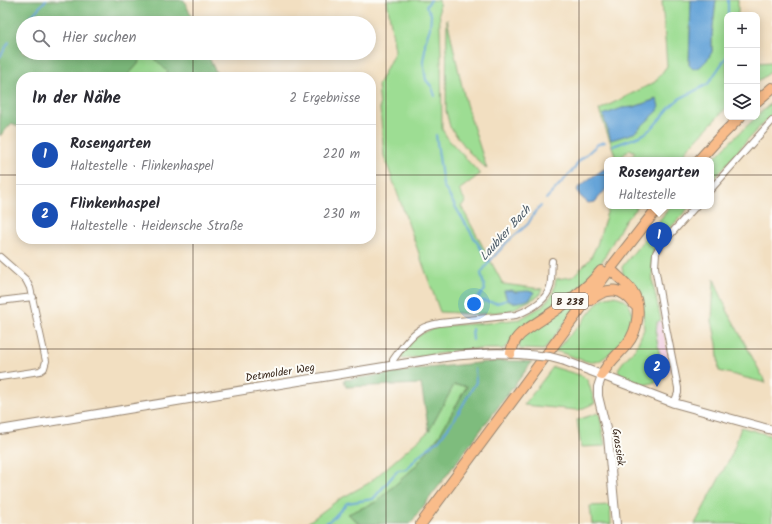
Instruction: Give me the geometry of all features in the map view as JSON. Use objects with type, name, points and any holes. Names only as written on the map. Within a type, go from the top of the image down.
[{"type":"main road","points":[[760,98],[772,88]]},
{"type":"main road","points":[[702,157],[737,120]]},
{"type":"main road","name":"B 238","points":[[421,524],[610,269],[656,210]]},
{"type":"main road","name":"B 238","points":[[515,354],[514,342],[519,335],[574,297],[597,277],[611,259],[629,245]]},
{"type":"main road","points":[[602,375],[606,367],[626,346],[632,336],[636,325],[637,316],[635,296],[610,269]]},
{"type":"main road","points":[[583,306],[602,292],[616,290],[631,299],[637,307]]},
{"type":"street","points":[[714,186],[772,121]]},
{"type":"street","points":[[674,403],[678,393],[678,388],[655,267],[656,253],[660,246],[693,209]]},
{"type":"street","points":[[0,257],[26,280],[30,288],[46,361],[44,368],[40,371],[0,377]]},
{"type":"street","points":[[393,365],[393,360],[410,338],[421,328],[440,323],[516,315],[527,311],[544,298],[548,292],[550,287],[552,261]]},
{"type":"street","points":[[0,301],[33,297]]},
{"type":"street","name":"Detmolder Weg","points":[[0,430],[393,365],[461,355],[494,353],[550,357],[565,361],[674,403],[772,430]]},
{"type":"street","name":"Grassiek","points":[[602,375],[598,388],[598,396],[608,437],[616,524]]},
{"type":"shaded area","points":[[661,320],[671,369],[664,378],[656,335],[657,321]]},
{"type":"green space","points":[[0,0],[184,0],[191,16],[16,16],[16,60],[139,60],[138,64],[131,72],[16,72],[16,126],[12,123],[0,136]]},
{"type":"green space","points":[[387,0],[439,0],[442,129],[448,139],[480,174],[459,190],[466,202],[461,206],[503,284],[542,289],[539,296],[509,311],[478,314],[440,312],[384,156],[378,85],[395,51]]},
{"type":"green space","points":[[662,0],[691,0],[689,65],[712,52],[712,35],[716,0],[738,0],[738,12],[724,12],[724,110],[681,157],[631,157],[635,152],[630,149],[621,157],[615,157],[599,110],[655,82],[667,66]],"holes":[[[656,99],[611,139],[622,108],[634,107]]]},
{"type":"green space","points":[[447,19],[466,104],[487,169],[469,152],[450,127],[446,111]]},
{"type":"green space","points":[[139,60],[156,60],[168,72],[131,72],[138,64]]},
{"type":"green space","points":[[156,60],[210,60],[216,72],[168,72]]},
{"type":"green space","points":[[772,62],[772,71],[760,80],[760,63]]},
{"type":"green space","points":[[772,102],[772,114],[714,179],[714,158],[753,120],[760,120],[760,113]]},
{"type":"green space","points":[[608,209],[635,209],[624,222],[600,265],[592,275],[573,294],[503,349],[470,349],[403,359],[400,357],[411,341],[423,333],[440,326],[520,319],[541,307],[553,294],[556,279],[572,277],[590,259],[597,245]]},
{"type":"green space","points":[[669,209],[687,209],[654,248],[652,260],[653,284],[661,320],[657,322],[656,335],[664,378],[645,385],[621,376],[618,369],[636,348],[644,329],[640,295],[633,284],[623,274],[622,267]]},
{"type":"green space","points":[[714,279],[727,310],[766,383],[719,371],[717,344],[712,321]]},
{"type":"green space","points":[[589,291],[544,350],[520,349],[519,341],[521,337]]},
{"type":"green space","points":[[612,296],[621,298],[627,302],[632,313],[629,333],[622,344],[596,362],[585,361],[555,351],[579,326],[599,301],[606,297]]},
{"type":"green space","points":[[499,361],[532,362],[410,524],[360,524],[348,514],[376,502],[415,467],[439,436],[467,386],[454,385],[429,431],[421,384],[346,387],[344,380],[428,368]]},
{"type":"green space","points":[[553,367],[583,376],[588,381],[595,403],[579,410],[524,405]]},
{"type":"green space","points":[[454,385],[467,385],[439,436],[415,467],[376,502],[348,514],[360,524],[306,524],[338,500],[369,483],[429,431]]},
{"type":"green space","points":[[598,413],[600,416],[605,446],[581,447],[577,420]]},
{"type":"green space","points":[[741,427],[772,436],[772,524],[695,524],[732,454]]},
{"type":"green space","points":[[610,505],[611,524],[592,524],[590,506]]},
{"type":"water","points":[[691,0],[716,0],[712,35],[712,52],[700,67],[693,69],[689,65]]},
{"type":"water","points":[[657,99],[659,107],[658,111],[634,133],[611,140],[603,115],[622,108],[634,107]]},
{"type":"water","points":[[604,169],[604,192],[595,202],[588,203],[580,196],[577,189]]},
{"type":"water","points":[[512,290],[515,292],[534,292],[531,298],[513,303],[507,300],[504,291]]},
{"type":"waterway","points":[[31,16],[46,0]]},
{"type":"waterway","points":[[431,0],[426,6],[431,14],[430,28],[425,43],[423,61],[426,80],[432,87],[435,96]]},
{"type":"waterway","name":"Laubker Bach","points":[[728,0],[728,12]]},
{"type":"waterway","points":[[0,57],[9,42]]},
{"type":"waterway","name":"Laubker Bach","points":[[613,146],[644,134],[653,127],[679,99],[708,84],[724,60]]},
{"type":"waterway","points":[[436,135],[443,185],[489,262]]},
{"type":"waterway","name":"Laubker Bach","points":[[546,199],[575,168],[578,162],[598,144],[605,142]]},
{"type":"waterway","name":"Laubker Bach","points":[[471,314],[476,300],[485,290],[481,273],[507,242],[528,224],[535,212],[541,206]]},
{"type":"waterway","points":[[476,300],[497,303],[507,300]]},
{"type":"waterway","name":"Laubker Bach","points":[[472,329],[473,340]]},
{"type":"waterway","name":"Laubker Bach","points":[[325,524],[347,503],[373,499],[398,470],[407,469],[419,455],[439,440],[456,417],[476,382],[475,369]]},
{"type":"place","name":"Rosengarten","points":[[659,255]]},
{"type":"place","name":"Flinkenhaspel","points":[[657,387]]}]
